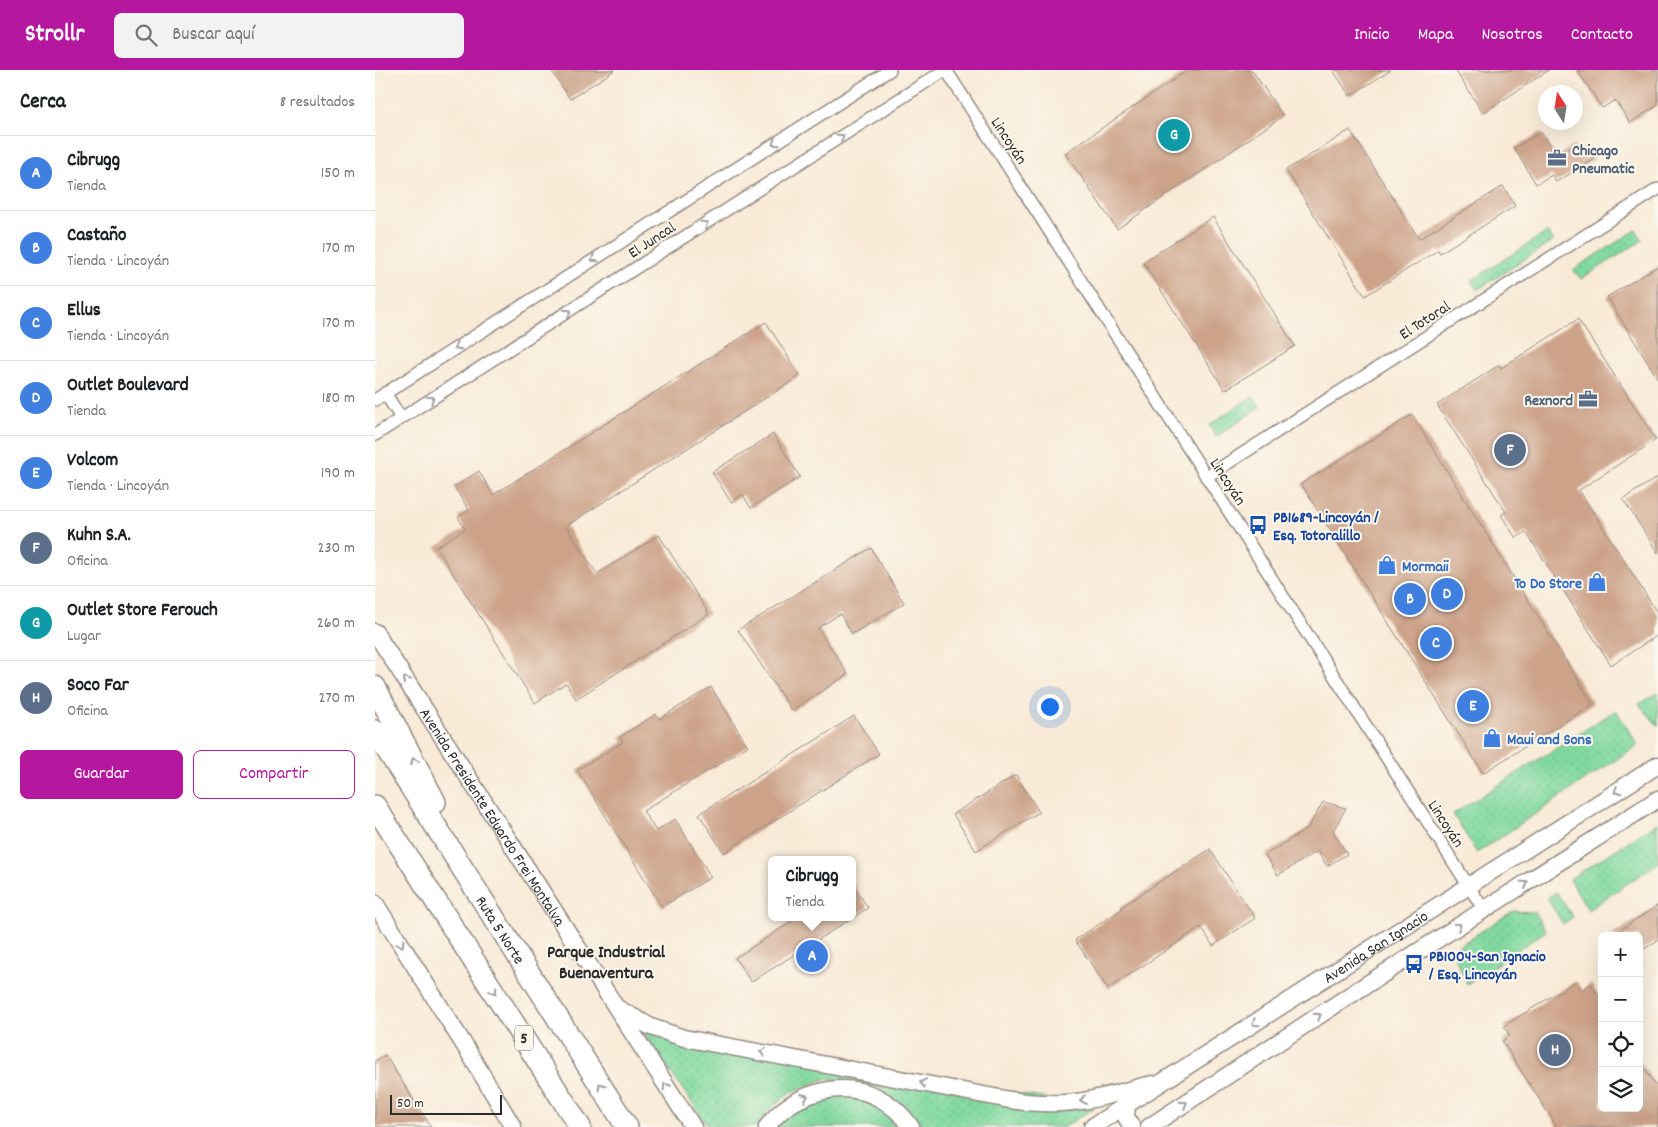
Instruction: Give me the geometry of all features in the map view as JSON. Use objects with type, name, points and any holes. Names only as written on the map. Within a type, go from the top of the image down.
[{"type":"highway","points":[[375,687],[408,749],[482,899]]},
{"type":"highway","name":"Ruta 5 Norte","points":[[375,731],[627,1127]]},
{"type":"highway","name":"5","points":[[375,806],[580,1127]]},
{"type":"highway","points":[[375,832],[467,950]]},
{"type":"main road","name":"Avenida Presidente Eduardo Frei Montalva","points":[[375,632],[693,1127]]},
{"type":"main road","name":"Avenida San Ignacio","points":[[1092,1127],[1658,765]]},
{"type":"main road","name":"Avenida San Ignacio","points":[[1149,1127],[1658,799]]},
{"type":"main road","points":[[1563,825],[1563,834],[1567,844],[1578,850]]},
{"type":"main road","points":[[375,903],[469,1051],[513,1127]]},
{"type":"main road","points":[[615,1006],[651,1027],[684,1038],[1009,1100],[1047,1103],[1086,1100],[1164,1081]]},
{"type":"main road","points":[[767,1127],[776,1116],[795,1102],[816,1093],[840,1089],[864,1092],[876,1096],[897,1110],[911,1127]]},
{"type":"main road","points":[[1127,1105],[1126,1117],[1133,1127]]},
{"type":"street","name":"El Juncal","points":[[375,400],[890,70]]},
{"type":"street","name":"El Juncal","points":[[375,435],[946,70]]},
{"type":"street","name":"Lincoyán","points":[[946,70],[1484,910]]},
{"type":"street","name":"El Totoral","points":[[1206,477],[1658,188]]},
{"type":"street","points":[[385,393],[401,418]]},
{"type":"green space","points":[[1636,230],[1643,240],[1581,279],[1573,270]]},
{"type":"green space","points":[[1547,232],[1553,241],[1477,290],[1471,281]]},
{"type":"green space","points":[[1253,396],[1260,407],[1216,437],[1209,425]]},
{"type":"green space","points":[[1658,693],[1658,726],[1639,704]]},
{"type":"green space","points":[[1616,710],[1638,745],[1477,853],[1453,814]]},
{"type":"green space","points":[[1657,823],[1658,863],[1588,910],[1570,879]]},
{"type":"green space","points":[[1556,892],[1573,917],[1563,924],[1547,898]]},
{"type":"green space","points":[[1513,911],[1534,912],[1546,931],[1467,984],[1452,950]]},
{"type":"green space","points":[[641,1030],[1095,1107],[1064,1127],[923,1127],[905,1106],[880,1090],[858,1081],[825,1079],[791,1092],[768,1110],[758,1127],[709,1127]]},
{"type":"green space","points":[[842,1095],[875,1105],[888,1114],[901,1127],[774,1127],[779,1119],[815,1099]]},
{"type":"building","points":[[551,70],[615,70],[570,99]]},
{"type":"building","points":[[1188,70],[1252,70],[1283,116],[1117,229],[1065,153]]},
{"type":"building","points":[[1333,70],[1391,70],[1350,96]]},
{"type":"building","points":[[1455,70],[1549,70],[1483,113]]},
{"type":"building","points":[[1577,70],[1658,70],[1658,105],[1630,123],[1615,100],[1602,108]]},
{"type":"building","points":[[1350,130],[1419,239],[1503,186],[1515,206],[1440,253],[1438,250],[1365,296],[1286,170]]},
{"type":"building","name":"Chicago Pneumatic","points":[[1541,132],[1556,157],[1574,145],[1577,151],[1587,146],[1595,159],[1556,182],[1552,175],[1536,184],[1514,148]]},
{"type":"building","points":[[1213,217],[1295,346],[1225,390],[1143,262]]},
{"type":"building","points":[[1658,266],[1658,379],[1607,297]]},
{"type":"building","points":[[1578,319],[1656,440],[1579,490],[1658,614],[1658,635],[1611,665],[1526,532],[1516,538],[1501,515],[1506,512],[1437,405],[1499,365],[1501,368]]},
{"type":"building","points":[[766,322],[800,376],[566,526],[597,574],[659,535],[709,614],[576,699],[566,683],[535,703],[436,547],[465,529],[458,517],[469,510],[454,487],[479,471],[493,495]]},
{"type":"building","points":[[1412,415],[1593,704],[1483,773],[1301,484]]},
{"type":"building","points":[[773,434],[800,477],[751,508],[743,495],[731,502],[712,472]]},
{"type":"building","points":[[1658,477],[1658,553],[1623,499]]},
{"type":"building","points":[[871,548],[904,603],[852,634],[840,614],[818,628],[848,674],[792,711],[738,630]]},
{"type":"building","points":[[711,687],[748,746],[643,811],[656,831],[675,819],[711,877],[662,907],[577,770],[623,742],[620,737],[656,714],[659,719]]},
{"type":"building","points":[[854,716],[879,754],[724,853],[699,814]]},
{"type":"building","points":[[1016,775],[1039,812],[976,851],[953,814]]},
{"type":"building","points":[[1323,802],[1346,808],[1333,831],[1347,854],[1327,866],[1318,851],[1278,875],[1265,855],[1308,828]]},
{"type":"building","points":[[1210,849],[1255,918],[1213,946],[1201,927],[1108,989],[1075,940],[1122,909],[1121,907]]},
{"type":"building","points":[[856,889],[868,908],[856,916]]},
{"type":"building","points":[[1658,905],[1658,940],[1643,949],[1643,932],[1617,932]]},
{"type":"building","points":[[793,921],[847,921],[751,982],[735,958]]},
{"type":"building","points":[[1576,981],[1582,990],[1591,984],[1598,995],[1598,1112],[1643,1112],[1643,1065],[1658,1089],[1658,1127],[1557,1127],[1502,1041],[1510,1036],[1504,1026]]},
{"type":"building","points":[[385,1055],[431,1127],[375,1127],[375,1061]]},
{"type":"place","name":"Outlet Store Ferouch","points":[[1174,135]]},
{"type":"place","name":"Chicago Pneumatic","points":[[1557,158]]},
{"type":"place","name":"Rexnord","points":[[1588,399]]},
{"type":"place","name":"Kuhn S.A.","points":[[1510,450]]},
{"type":"place","name":"PB1689-Lincoyán / Esq. Totoralillo","points":[[1258,525]]},
{"type":"place","name":"Mormaii","points":[[1387,565]]},
{"type":"place","name":"To Do Store","points":[[1597,582]]},
{"type":"place","name":"Outlet Boulevard","points":[[1447,594]]},
{"type":"place","name":"Castaño","points":[[1410,599]]},
{"type":"place","name":"Ellus","points":[[1436,643]]},
{"type":"place","name":"Volcom","points":[[1473,706]]},
{"type":"place","name":"Maui and Sons","points":[[1492,738]]},
{"type":"place","name":"Cibrugg","points":[[812,956]]},
{"type":"place","name":"PB1004-San Ignacio / Esq. Lincoyán","points":[[1414,964]]},
{"type":"place","name":"Soco Far","points":[[1555,1050]]},
{"type":"district","name":"Parque Industrial Buenaventura","points":[[606,961]]}]
